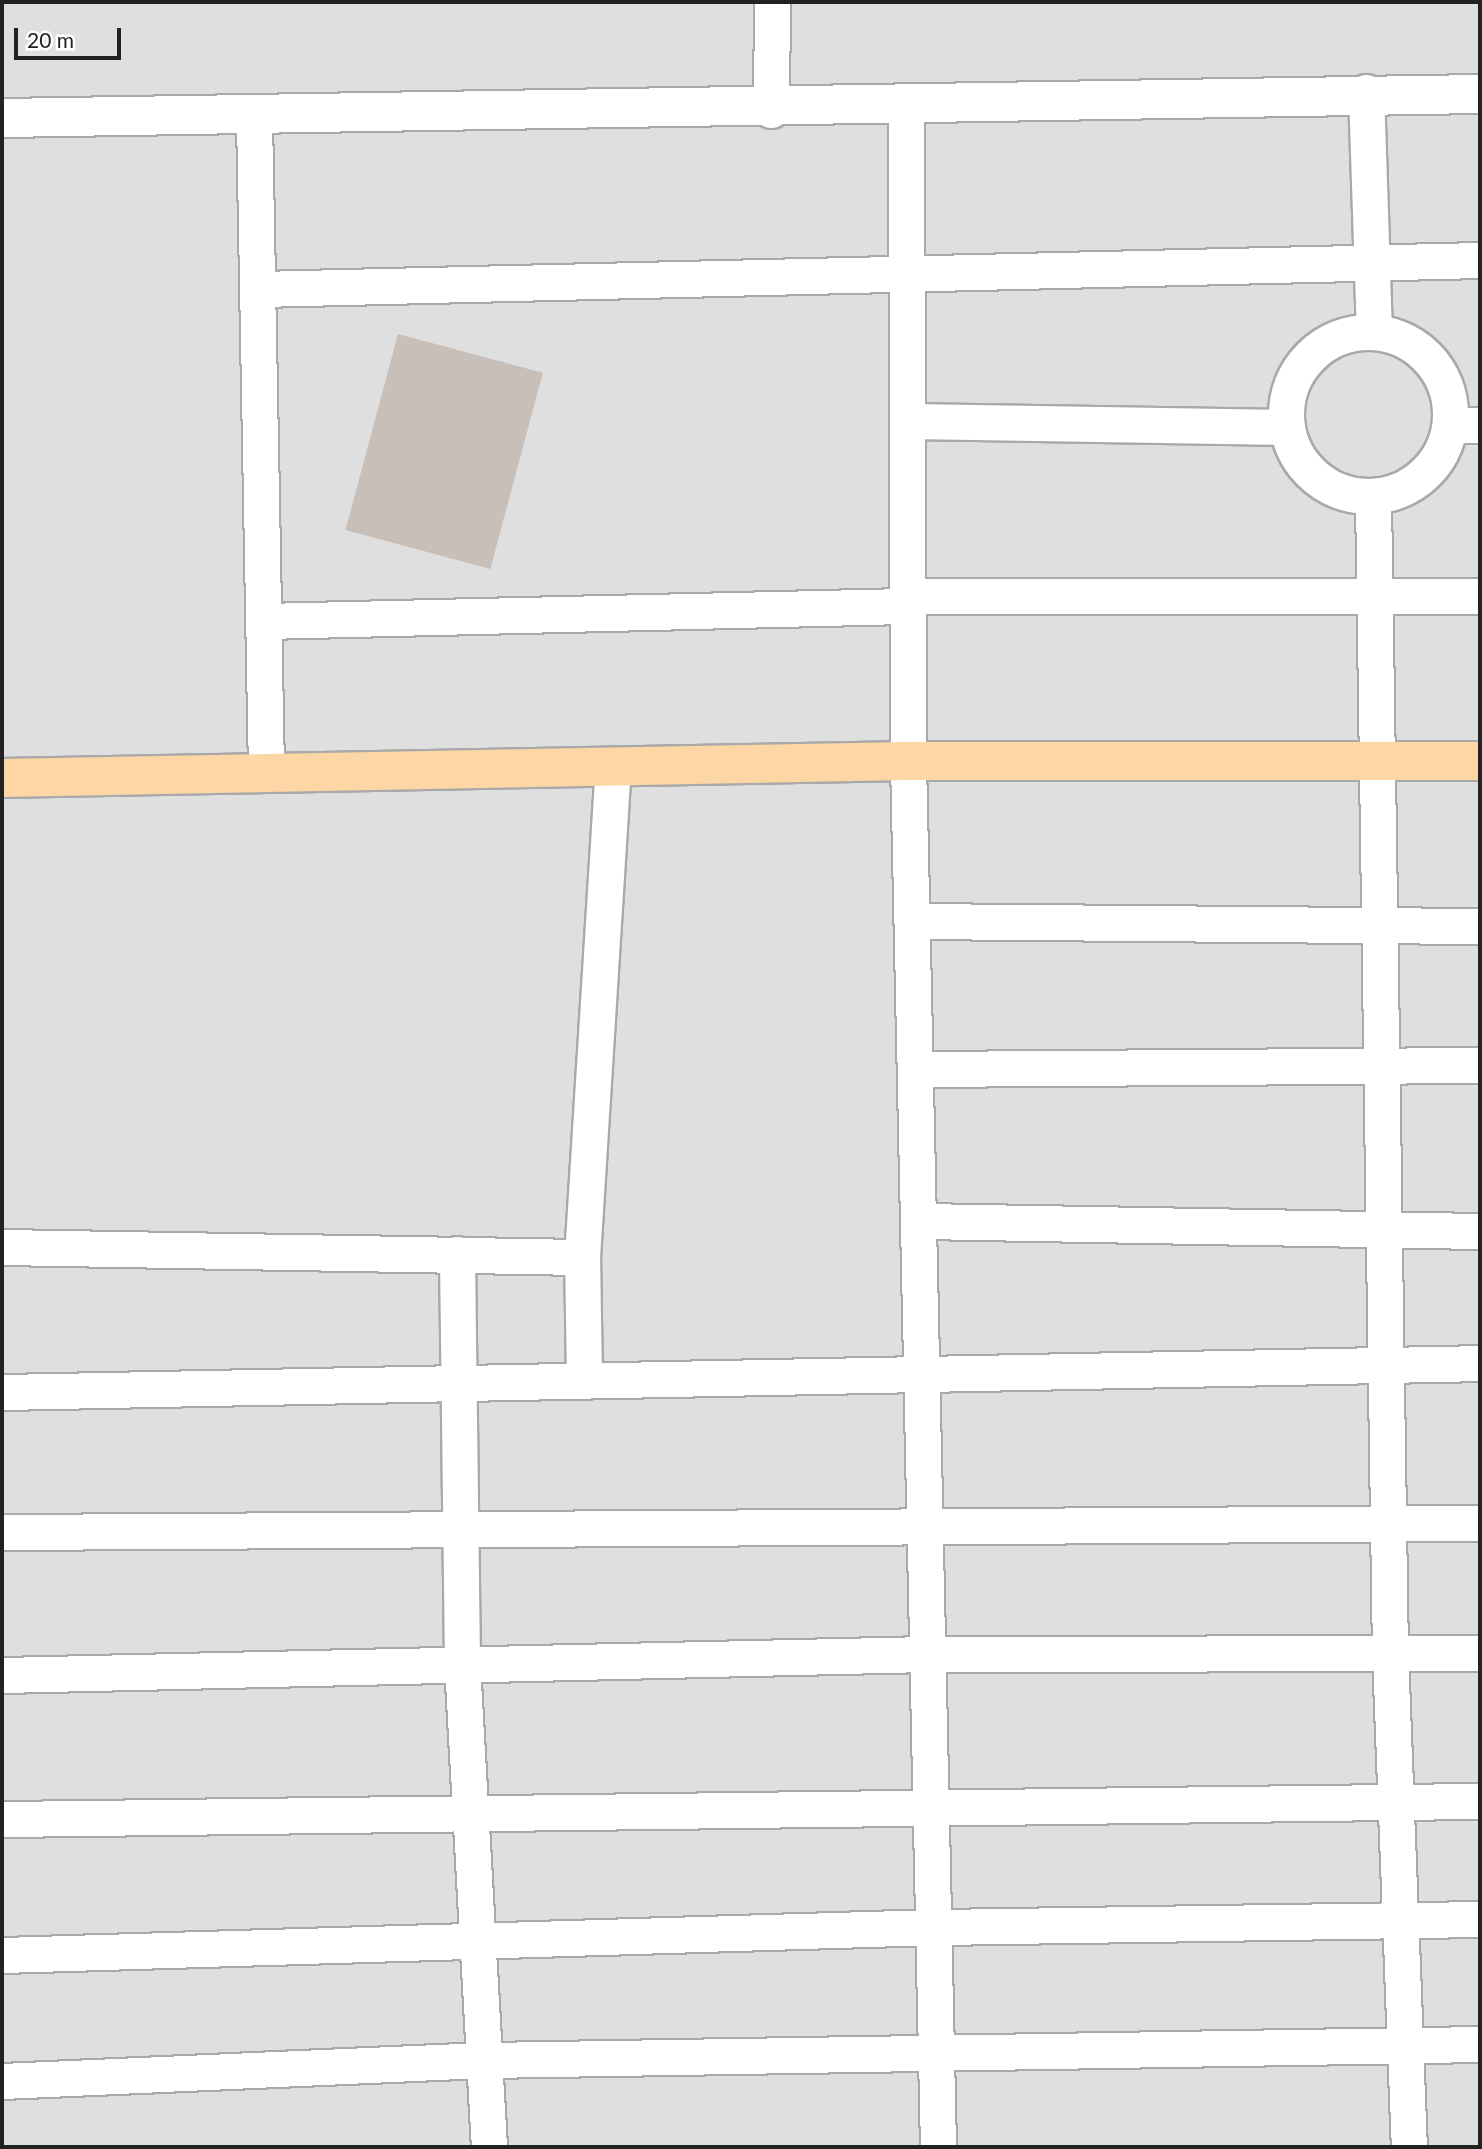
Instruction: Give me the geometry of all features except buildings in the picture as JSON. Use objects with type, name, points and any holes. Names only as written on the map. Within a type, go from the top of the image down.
[{"type":"main road","points":[[2,778],[908,761],[1480,761]]},
{"type":"street","points":[[771,110],[772,2]]},
{"type":"street","points":[[1366,92],[1375,262],[1374,332]]},
{"type":"street","points":[[2,118],[771,110],[1366,92],[1480,94]]},
{"type":"street","points":[[906,104],[910,421],[908,761],[922,1222],[939,2147]]},
{"type":"street","points":[[254,117],[266,772]]},
{"type":"street","points":[[259,289],[908,277],[1480,260]]},
{"type":"street","points":[[1374,332],[1399,338],[1439,371],[1465,425],[1424,475],[1401,490],[1373,496],[1345,493],[1319,480],[1299,459],[1287,427],[1291,384],[1304,362],[1335,339],[1374,332]]},
{"type":"street","points":[[910,421],[1287,427]]},
{"type":"street","points":[[1373,496],[1371,597],[1387,1363],[1390,1655],[1397,1803],[1402,2045],[1409,2147]]},
{"type":"street","points":[[264,621],[908,601],[1480,596]]},
{"type":"street","points":[[584,1380],[582,1257],[613,768]]},
{"type":"street","points":[[914,921],[1480,926]]},
{"type":"street","points":[[918,1069],[1381,1068],[1480,1065]]},
{"type":"street","points":[[922,1222],[1480,1231]]},
{"type":"street","points":[[2,1247],[582,1257]]},
{"type":"street","points":[[457,1254],[462,1664],[473,1810],[489,2147]]},
{"type":"street","points":[[2,1392],[925,1371],[1480,1363]]},
{"type":"street","points":[[2,1532],[461,1532],[926,1525],[1480,1523]]},
{"type":"street","points":[[2,1675],[928,1654],[1480,1653]]},
{"type":"street","points":[[2,1819],[473,1810],[1480,1801]]},
{"type":"street","points":[[2,1955],[937,1927],[1400,1918],[1480,1919]]},
{"type":"street","points":[[2,2081],[486,2060],[939,2051],[1480,2045]]},
{"type":"shaded area","points":[[2,2],[1480,2],[1480,2147],[2,2147]]}]
